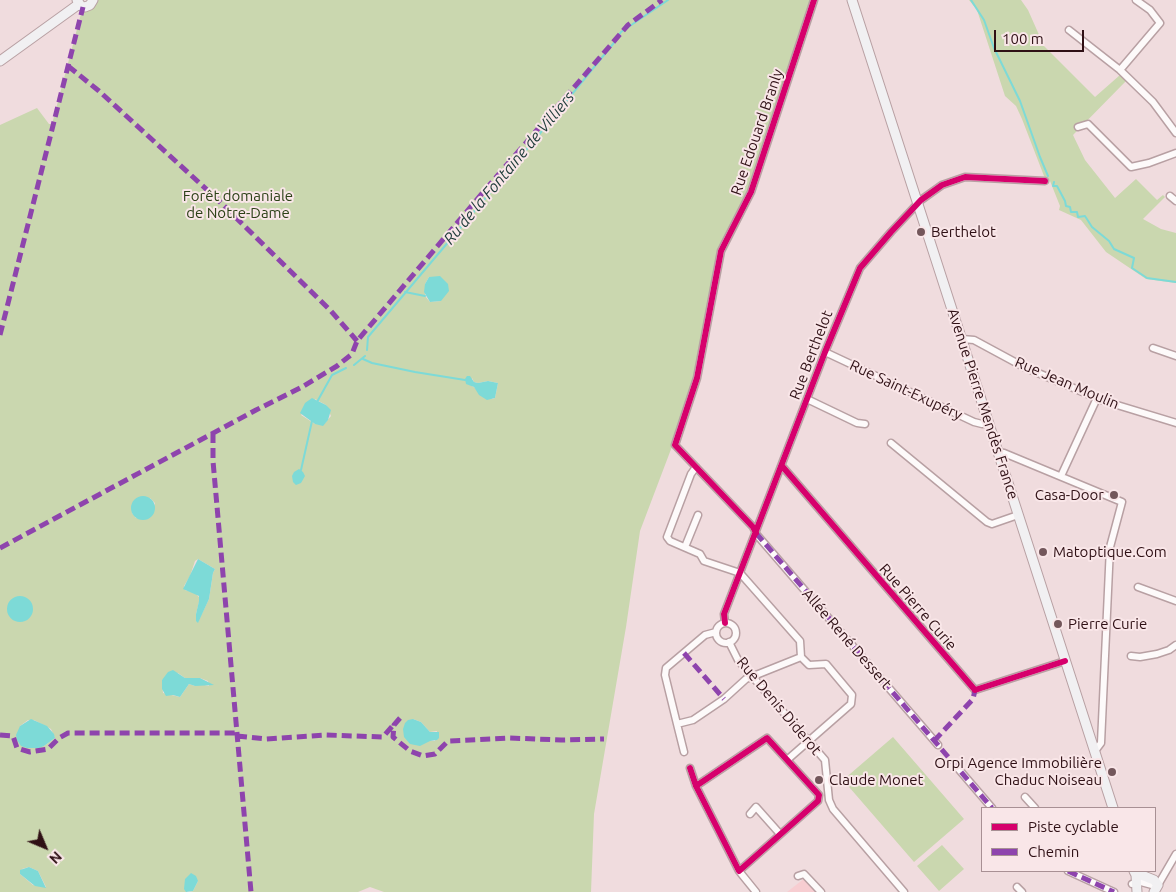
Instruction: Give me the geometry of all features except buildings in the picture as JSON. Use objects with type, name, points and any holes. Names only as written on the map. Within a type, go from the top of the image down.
[{"type":"main road","points":[[0,61],[78,2],[83,7],[88,7],[92,0]]},
{"type":"main road","name":"Avenue Pierre Mendès France","points":[[852,0],[1112,807]]},
{"type":"main road","points":[[1134,881],[1140,874],[1149,876],[1156,888]]},
{"type":"street","name":"Rue Edouard Branly","points":[[675,445],[698,378],[722,251],[752,192],[814,0]]},
{"type":"street","points":[[1120,70],[1160,23],[1150,10],[1136,0]]},
{"type":"street","points":[[1069,30],[1120,70],[1153,102],[1176,133]]},
{"type":"street","points":[[1078,126],[1088,124],[1131,167],[1176,154]]},
{"type":"street","name":"Rue Berthelot","points":[[756,533],[825,352],[860,268],[918,204],[942,185],[965,177],[1045,181]]},
{"type":"street","points":[[1170,196],[1176,202]]},
{"type":"street","name":"Rue Jean Moulin","points":[[962,339],[974,340],[1024,367],[1096,398],[1176,422]]},
{"type":"street","points":[[1153,348],[1176,356]]},
{"type":"street","name":"Rue Saint-Exupéry","points":[[825,352],[974,422],[982,424],[988,422]]},
{"type":"street","points":[[1061,476],[1096,398]]},
{"type":"street","points":[[807,399],[857,423],[865,424]]},
{"type":"street","points":[[891,443],[987,522],[992,524],[1018,515]]},
{"type":"street","name":"Allée René Dessert","points":[[675,445],[753,527],[756,533],[938,744]]},
{"type":"street","points":[[998,452],[1122,502],[1110,547],[1101,743],[1095,751]]},
{"type":"street","name":"Rue Pierre Curie","points":[[782,466],[975,690],[1066,661]]},
{"type":"street","points":[[696,467],[691,474],[667,537],[670,541],[700,554],[704,561],[740,573],[800,640],[801,657],[809,665],[826,664],[852,695],[851,704],[787,760]]},
{"type":"street","points":[[685,547],[698,515]]},
{"type":"street","points":[[725,623],[724,614],[756,533]]},
{"type":"street","points":[[1138,587],[1176,602]]},
{"type":"street","points":[[684,752],[665,676],[666,668],[705,635],[716,632],[719,626],[725,623],[731,625],[735,630],[735,636],[729,642],[720,641],[716,632]]},
{"type":"street","name":"Rue Denis Diderot","points":[[729,642],[738,660],[825,760],[829,800],[832,809],[904,892]]},
{"type":"street","points":[[1131,656],[1140,657],[1157,654],[1169,650],[1176,645]]},
{"type":"street","points":[[677,724],[693,720],[724,699],[746,680],[801,657]]},
{"type":"street","points":[[696,786],[766,738],[819,795],[818,801],[739,870]]},
{"type":"street","points":[[956,766],[991,807]]},
{"type":"street","points":[[690,768],[696,786],[739,870],[756,892]]},
{"type":"street","points":[[1025,797],[1034,807]]},
{"type":"street","points":[[750,814],[756,807],[780,834]]},
{"type":"street","points":[[1156,888],[1176,854]]},
{"type":"street","points":[[1070,872],[1114,892]]},
{"type":"street","points":[[798,876],[804,874],[821,892]]},
{"type":"shaded area","points":[[805,878],[818,892],[787,892]]},
{"type":"green space","name":"Forêt domaniale de Notre-Dame","points":[[96,0],[813,0],[750,191],[721,249],[698,378],[640,531],[626,627],[594,814],[591,892],[384,892],[370,887],[358,892],[189,892],[193,891],[198,881],[185,882],[187,892],[0,892],[0,125],[37,108],[49,124],[52,124],[82,10]],"holes":[[[429,277],[441,301],[430,302],[425,296],[425,284]],[[472,378],[474,382],[478,383],[488,381],[498,383],[495,398],[492,399],[472,386]],[[315,399],[326,405],[331,416],[325,423],[315,424],[301,415]],[[150,498],[155,503],[151,516],[136,518],[132,513]],[[198,559],[215,569],[209,599],[198,622],[196,614],[200,598],[195,593],[185,590],[184,586],[195,561]],[[178,673],[185,678],[200,678],[208,681],[209,686],[189,684],[180,697],[163,693],[162,680]],[[413,719],[421,722],[430,732],[437,731],[435,741],[429,741]],[[28,720],[34,720],[51,729],[55,738],[44,746],[27,748],[20,726]],[[29,867],[38,871],[46,887],[33,885],[20,874],[22,869]]]},
{"type":"green space","points":[[969,0],[1021,0],[1028,10],[1044,46],[1095,97],[1120,75],[1126,81],[1073,135],[1085,160],[1115,198],[1136,179],[1157,200],[1163,195],[1165,197],[1143,219],[1161,229],[1176,233],[1176,283],[1146,279],[1106,252],[1081,220],[1059,210],[1060,206],[1050,181],[1044,176],[1016,106],[1005,96],[977,10]]},
{"type":"green space","points":[[893,737],[964,819],[914,862],[843,780]]},
{"type":"green space","points":[[942,845],[964,869],[939,891],[917,866]]},
{"type":"water","points":[[440,276],[448,284],[449,291],[441,301],[430,302],[424,292],[425,284],[429,277]]},
{"type":"water","points":[[467,376],[470,376],[474,382],[478,383],[488,381],[498,383],[495,398],[487,400],[479,395],[474,387],[466,384],[465,379]]},
{"type":"water","points":[[312,398],[326,405],[331,410],[328,420],[323,426],[315,424],[300,413],[305,403]]},
{"type":"water","points":[[299,469],[305,476],[301,483],[296,485],[293,482],[292,476]]},
{"type":"water","points":[[143,496],[148,497],[154,503],[154,513],[148,519],[143,520],[138,519],[132,513],[131,508],[132,503],[138,497]]},
{"type":"water","points":[[198,559],[215,569],[209,599],[198,623],[196,621],[196,614],[199,596],[183,589]]},
{"type":"water","points":[[20,596],[29,600],[33,609],[29,618],[20,622],[11,618],[7,609],[11,600]]},
{"type":"water","points":[[173,670],[185,678],[200,678],[214,685],[195,686],[189,684],[180,697],[166,696],[162,689],[162,680],[168,672]]},
{"type":"water","points":[[31,719],[47,726],[55,738],[39,748],[21,746],[16,735],[20,726]]},
{"type":"water","points":[[413,719],[421,722],[430,732],[439,732],[439,738],[420,746],[410,744],[404,737],[403,729],[408,720]]},
{"type":"water","points":[[29,867],[38,871],[46,888],[35,886],[20,874],[20,870]]},
{"type":"water","points":[[191,873],[196,876],[198,881],[193,891],[186,892],[184,889],[185,879]]},
{"type":"waterway","name":"Ru de la Fontaine de Villiers","points":[[367,350],[368,337],[537,137],[621,32],[668,0]]},
{"type":"waterway","name":"Ru de la Fontaine de Villiers","points":[[971,0],[984,20],[994,48],[1020,101],[1048,176]]},
{"type":"waterway","name":"Ru de la Fontaine de Villiers","points":[[1054,182],[1053,186],[1057,186],[1066,206],[1070,207],[1071,212],[1077,212],[1078,217],[1085,216],[1092,227],[1109,241],[1114,249],[1134,258],[1132,268],[1147,278],[1176,282]]},
{"type":"waterway","points":[[405,292],[425,296]]},
{"type":"waterway","points":[[354,365],[365,356]]},
{"type":"waterway","points":[[363,359],[372,363],[415,372],[465,380]]},
{"type":"waterway","points":[[317,402],[332,375],[346,368]]},
{"type":"waterway","points":[[301,470],[312,421]]},
{"type":"marked path","points":[[0,548],[302,387],[337,366],[352,354],[357,341],[628,25],[662,0]]},
{"type":"marked path","points":[[0,335],[83,7]]},
{"type":"marked path","points":[[68,66],[99,91],[217,199],[331,311],[357,341]]},
{"type":"marked path","points":[[213,433],[213,461],[251,892]]},
{"type":"marked path","points":[[756,533],[991,807]]},
{"type":"marked path","points":[[684,653],[724,699]]},
{"type":"marked path","points":[[934,741],[973,699],[975,690]]},
{"type":"marked path","points":[[400,718],[394,725],[393,737],[410,751],[423,756],[435,754],[448,741],[510,738],[604,739]]},
{"type":"marked path","points":[[237,736],[266,739],[326,735],[383,737],[395,723]]},
{"type":"marked path","points":[[0,735],[13,736],[17,748],[30,752],[48,749],[59,738],[68,733],[237,733]]},
{"type":"marked path","points":[[1070,872],[1114,892]]},
{"type":"cycle path","points":[[756,533],[753,527],[675,445],[697,378],[721,251],[751,192],[814,0]]},
{"type":"cycle path","points":[[725,623],[724,614],[825,352],[860,268],[921,200],[942,185],[965,177],[1045,181]]},
{"type":"cycle path","points":[[782,466],[975,690],[1065,661]]},
{"type":"cycle path","points":[[690,768],[696,786],[739,871],[818,801],[819,795],[767,738],[696,786]]},
{"type":"place","name":"Berthelot","points":[[921,232]]},
{"type":"place","name":"Casa-Door","points":[[1114,495]]},
{"type":"place","name":"Matoptique.Com","points":[[1043,552]]},
{"type":"place","name":"Pierre Curie","points":[[1058,624]]},
{"type":"place","name":"Orpi Agence Immobilière Chaduc Noiseau","points":[[1112,772]]},
{"type":"place","name":"Claude Monet","points":[[819,780]]}]
